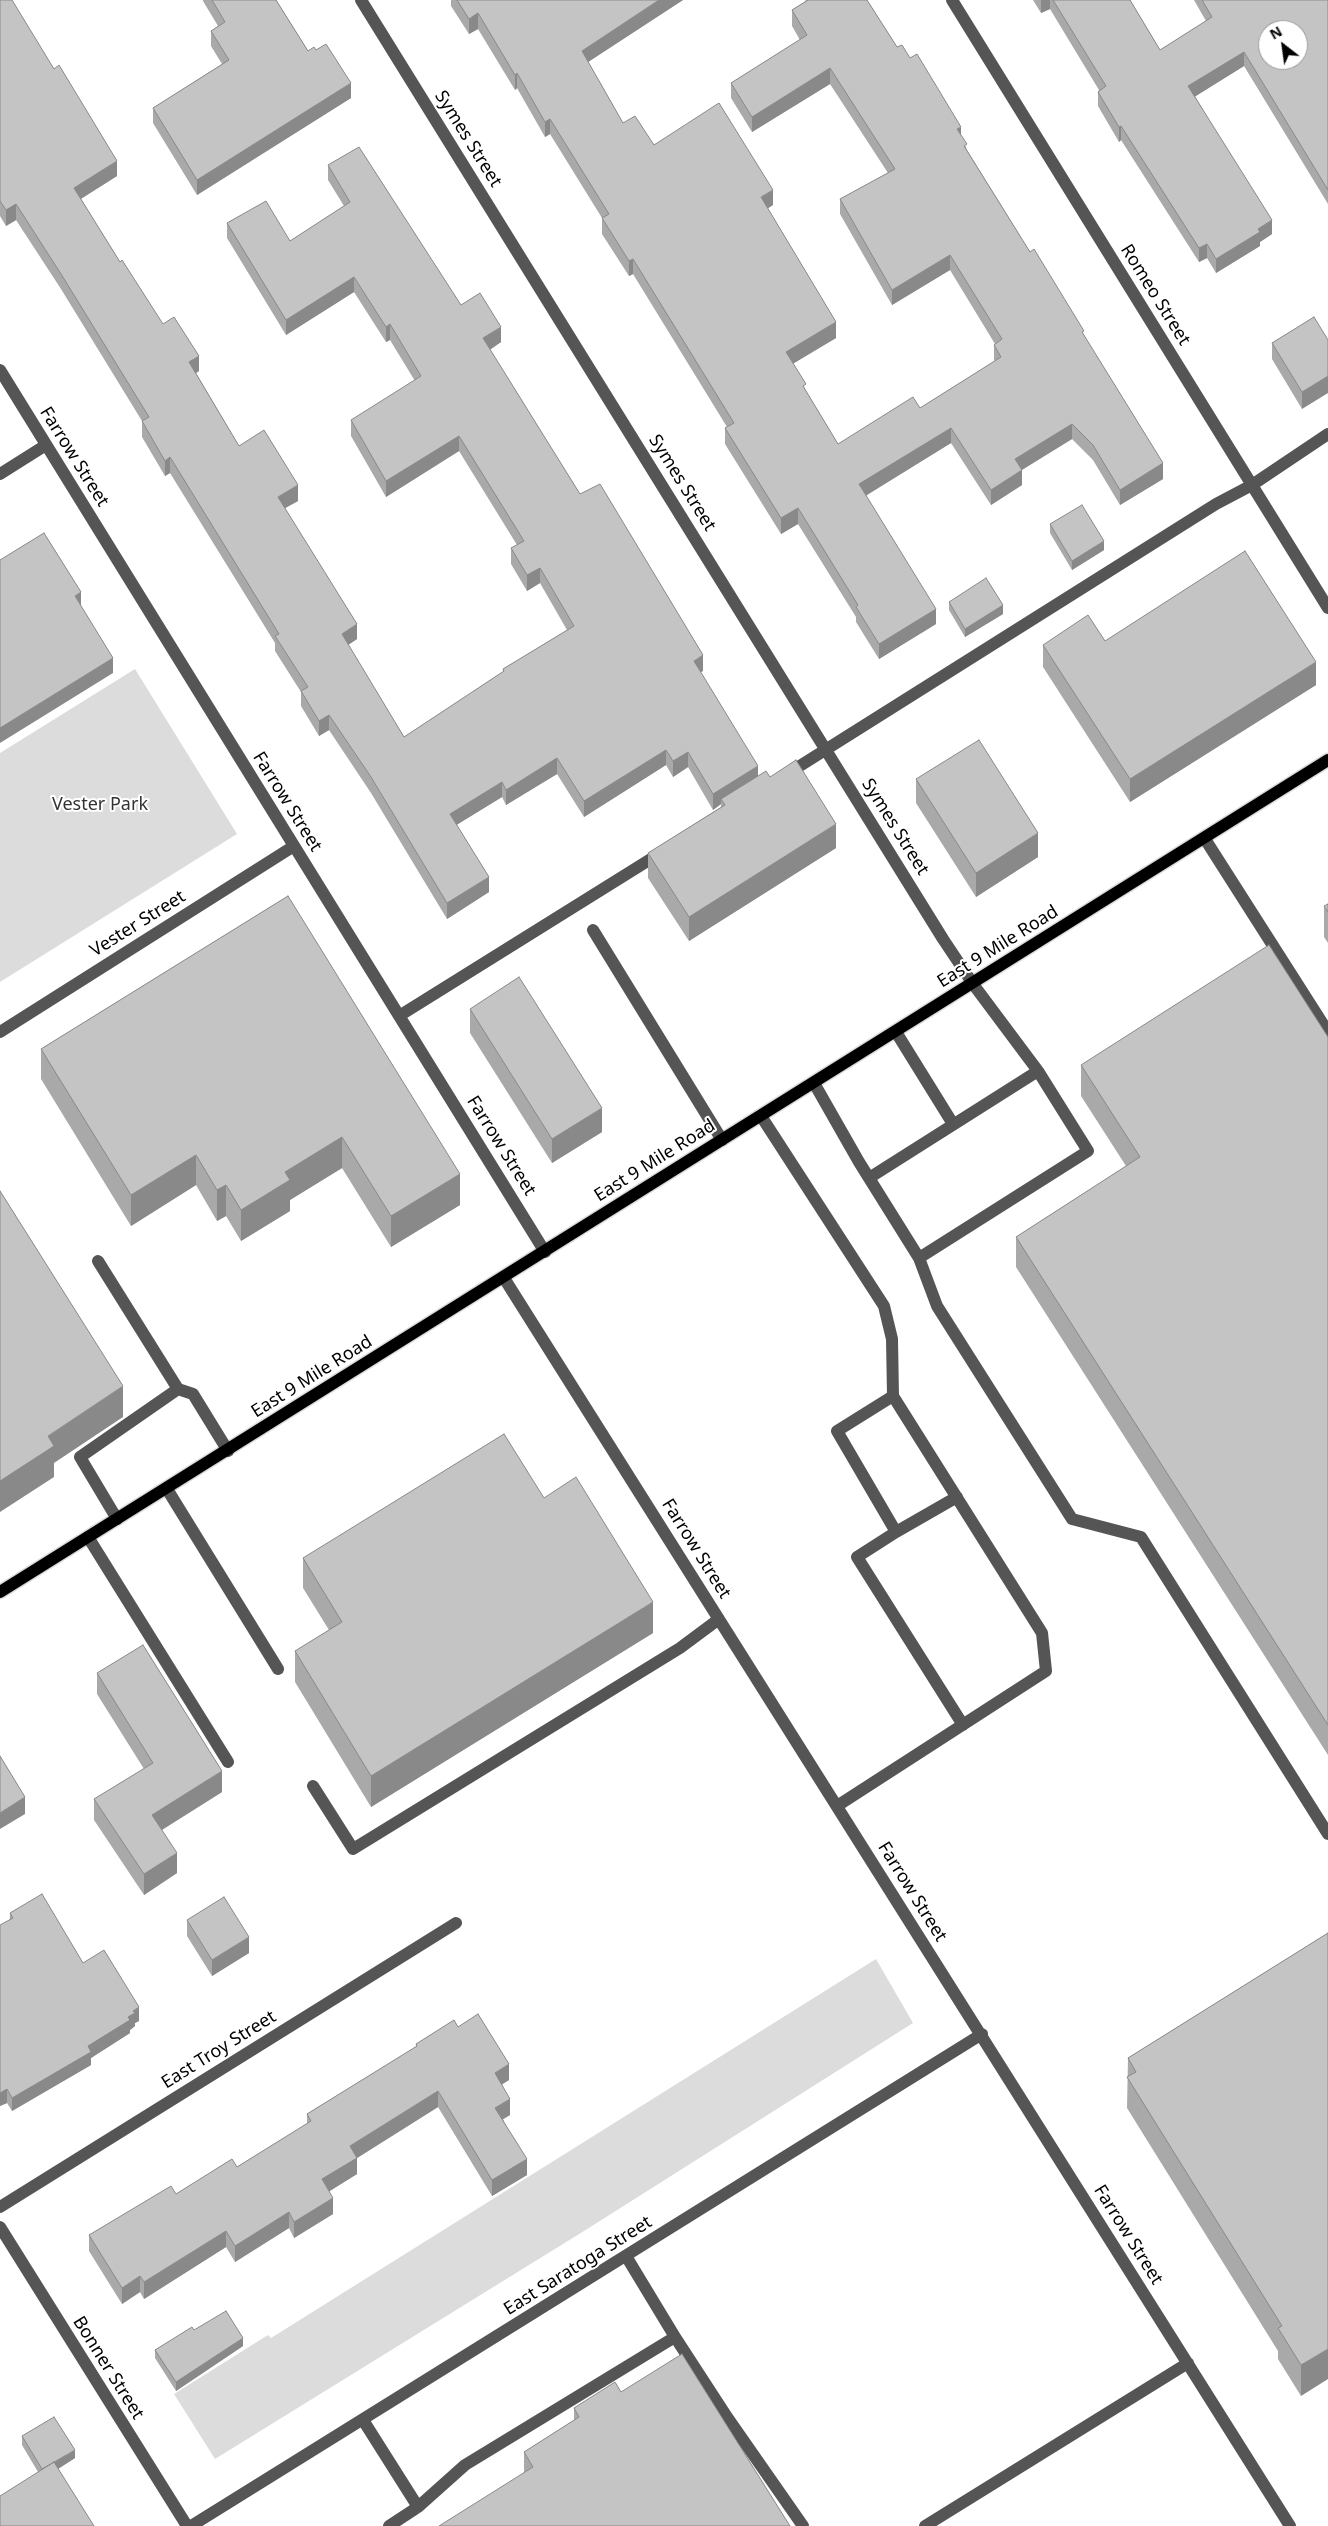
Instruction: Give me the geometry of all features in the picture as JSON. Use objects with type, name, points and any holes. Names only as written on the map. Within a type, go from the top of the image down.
[{"type":"main road","name":"East 9 Mile Road","points":[[0,1592],[167,1490],[1328,760]]},
{"type":"street","name":"Symes Street","points":[[361,0],[973,984],[1038,1071],[1088,1152],[919,1258]]},
{"type":"street","name":"Romeo Street","points":[[952,0],[1328,608]]},
{"type":"street","name":"Farrow Street","points":[[0,370],[545,1252]]},
{"type":"street","points":[[774,782],[1216,504],[1252,485],[1328,434]]},
{"type":"street","points":[[0,474],[46,445]]},
{"type":"street","points":[[1205,839],[1328,1032]]},
{"type":"street","points":[[399,1016],[674,845]]},
{"type":"street","name":"Vester Street","points":[[0,1032],[294,846]]},
{"type":"street","points":[[593,930],[722,1140]]},
{"type":"street","points":[[896,1032],[954,1124]]},
{"type":"street","points":[[869,1178],[1038,1071]]},
{"type":"street","points":[[814,1083],[869,1178],[919,1258],[937,1306],[1072,1519],[1141,1538],[1328,1834]]},
{"type":"street","points":[[761,1116],[884,1306],[892,1339],[894,1396],[1042,1633],[1046,1671],[837,1806]]},
{"type":"street","points":[[98,1261],[178,1389],[193,1394],[228,1451]]},
{"type":"street","name":"Farrow Street","points":[[504,1278],[982,2034],[1290,2526]]},
{"type":"street","points":[[117,1519],[80,1456],[178,1389]]},
{"type":"street","points":[[894,1396],[837,1431],[896,1532]]},
{"type":"street","points":[[167,1490],[278,1669]]},
{"type":"street","points":[[957,1496],[857,1557],[963,1724]]},
{"type":"street","points":[[88,1537],[228,1762]]},
{"type":"street","points":[[314,1786],[353,1848],[680,1648],[719,1619]]},
{"type":"street","name":"East Troy Street","points":[[0,2207],[456,1923]]},
{"type":"street","name":"East Saratoga Street","points":[[191,2526],[982,2034]]},
{"type":"street","name":"Bonner Street","points":[[0,2228],[187,2526]]},
{"type":"street","points":[[626,2256],[675,2337],[727,2417],[803,2526]]},
{"type":"street","points":[[389,2526],[418,2507],[465,2465],[675,2337]]},
{"type":"street","points":[[926,2526],[1188,2363]]},
{"type":"street","points":[[363,2420],[418,2507]]},
{"type":"green space","name":"Vester Park","points":[[135,669],[237,834],[0,982],[0,753]]},
{"type":"green space","points":[[876,1959],[913,2023],[584,2231],[215,2459],[174,2394],[268,2335],[271,2338]]},
{"type":"building","points":[[0,0],[12,0],[54,69],[59,65],[117,161],[74,188],[120,262],[122,260],[163,324],[174,317],[199,356],[189,362],[239,446],[264,430],[298,485],[278,497],[357,624],[342,634],[404,737],[504,671],[503,669],[574,626],[540,568],[527,575],[511,548],[524,541],[459,436],[386,481],[351,420],[421,376],[390,324],[386,327],[354,277],[286,320],[227,223],[266,201],[290,241],[350,202],[328,165],[359,147],[461,305],[480,293],[501,327],[483,338],[580,494],[600,484],[703,655],[694,661],[758,766],[713,794],[688,752],[673,761],[666,750],[584,801],[557,758],[506,790],[502,782],[450,814],[489,877],[447,903],[371,777],[329,715],[319,721],[301,691],[308,687],[275,636],[279,634],[170,457],[165,461],[142,421],[149,417],[61,274],[16,204],[6,210],[0,201]]},
{"type":"building","points":[[212,0],[276,0],[308,51],[314,47],[316,50],[326,44],[351,83],[197,180],[153,108],[229,60],[211,31],[225,22]]},
{"type":"building","points":[[457,0],[659,0],[582,51],[623,123],[635,116],[654,145],[719,103],[773,190],[761,197],[836,322],[786,352],[806,384],[803,386],[838,444],[913,397],[920,408],[1001,357],[994,345],[1002,339],[950,255],[892,290],[840,199],[895,169],[830,68],[752,117],[731,83],[807,35],[792,10],[808,0],[867,0],[897,47],[902,45],[910,58],[917,54],[961,127],[957,129],[967,144],[964,146],[1030,252],[1034,249],[1084,331],[1082,332],[1163,463],[1120,490],[1093,445],[1072,424],[1015,459],[1022,470],[991,490],[951,428],[859,484],[936,609],[879,644],[856,607],[858,605],[798,508],[781,518],[725,428],[734,423],[633,259],[629,261],[602,218],[609,214],[550,119],[545,122],[517,73],[515,75],[478,13],[469,19]]},
{"type":"building","points":[[1053,0],[1130,0],[1160,50],[1212,17],[1202,0],[1328,0],[1328,190],[1244,52],[1188,86],[1272,220],[1258,229],[1260,232],[1216,259],[1207,244],[1199,248],[1098,92],[1106,86]]},
{"type":"building","points":[[1314,317],[1328,340],[1328,376],[1302,392],[1272,343]]},
{"type":"building","points":[[1082,505],[1104,541],[1072,561],[1050,524]]},
{"type":"building","points":[[44,533],[81,592],[75,596],[113,658],[0,728],[0,560]]},
{"type":"building","points":[[1245,551],[1316,662],[1130,779],[1043,645],[1088,615],[1105,641]]},
{"type":"building","points":[[986,578],[1003,605],[965,629],[949,602]]},
{"type":"building","points":[[979,740],[1038,833],[976,873],[916,779]]},
{"type":"building","points":[[796,760],[836,824],[689,917],[648,853],[725,805],[721,799],[766,771],[770,777]]},
{"type":"building","points":[[288,896],[460,1174],[391,1216],[342,1137],[285,1172],[290,1180],[241,1210],[226,1185],[217,1190],[196,1155],[131,1195],[41,1049]]},
{"type":"building","points":[[1328,904],[1328,912],[1324,906]]},
{"type":"building","points":[[1269,945],[1328,1037],[1328,1725],[1016,1237],[1140,1157],[1081,1065]]},
{"type":"building","points":[[519,977],[602,1108],[552,1139],[470,1009]]},
{"type":"building","points":[[0,1191],[123,1386],[48,1436],[54,1446],[0,1481]]},
{"type":"building","points":[[504,1434],[544,1498],[576,1477],[653,1602],[371,1776],[295,1651],[342,1622],[303,1558]]},
{"type":"building","points":[[143,1645],[222,1771],[152,1815],[177,1853],[144,1874],[94,1799],[153,1763],[97,1673]]},
{"type":"building","points":[[0,1756],[25,1797],[0,1813]]},
{"type":"building","points":[[42,1894],[83,1963],[104,1950],[139,2007],[133,2011],[135,2013],[128,2017],[130,2020],[88,2046],[91,2052],[12,2098],[7,2089],[0,2093],[0,1925],[13,1918],[10,1913]]},
{"type":"building","points":[[224,1897],[249,1937],[212,1960],[187,1920]]},
{"type":"building","points":[[1328,1933],[1328,2349],[1301,2365],[1278,2328],[1282,2326],[1127,2077],[1136,2072],[1128,2058]]},
{"type":"building","points":[[478,2014],[509,2064],[495,2073],[510,2099],[495,2108],[527,2159],[492,2180],[438,2091],[350,2146],[357,2158],[322,2179],[333,2198],[294,2222],[289,2212],[235,2246],[226,2231],[144,2282],[140,2276],[122,2288],[89,2235],[171,2186],[176,2194],[232,2159],[237,2167],[311,2121],[307,2114],[417,2046],[416,2044],[454,2020],[458,2027]]},
{"type":"building","points":[[226,2311],[243,2338],[176,2382],[155,2350],[192,2327],[194,2330]]},
{"type":"building","points":[[682,2354],[790,2526],[439,2526],[533,2467],[524,2452],[579,2417],[574,2408],[615,2382],[621,2392]]},
{"type":"building","points":[[54,2417],[75,2450],[42,2469],[22,2436]]},
{"type":"building","points":[[54,2462],[94,2526],[0,2526],[0,2496]]}]
